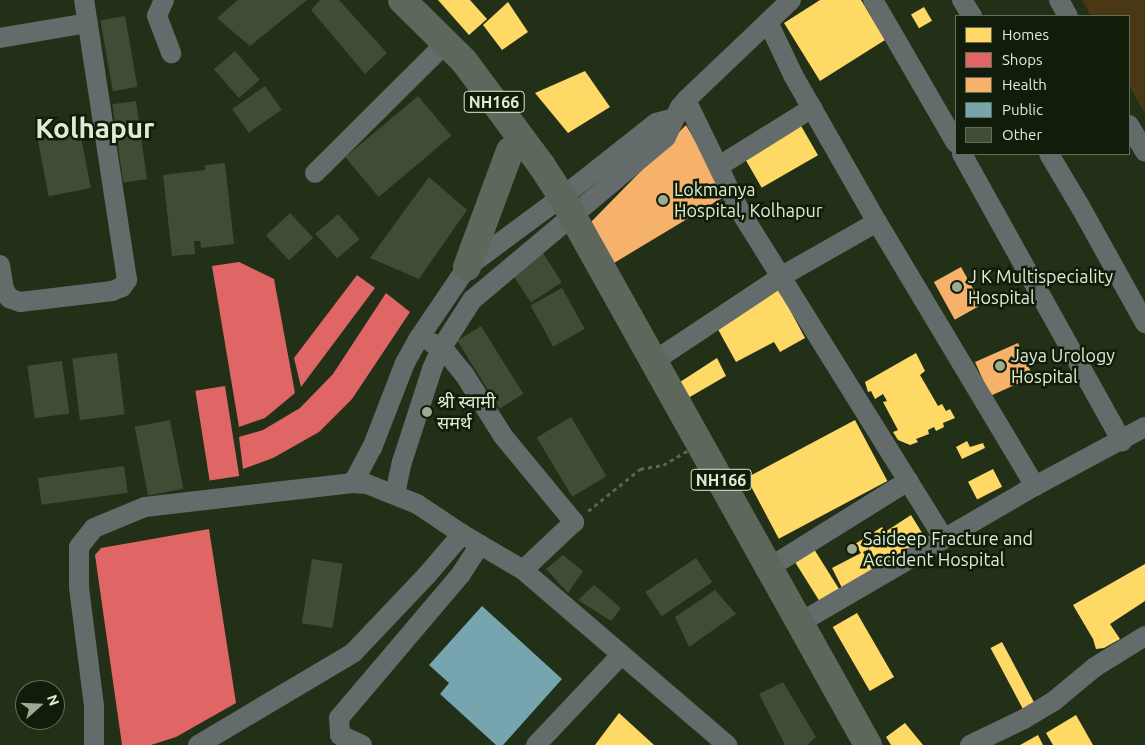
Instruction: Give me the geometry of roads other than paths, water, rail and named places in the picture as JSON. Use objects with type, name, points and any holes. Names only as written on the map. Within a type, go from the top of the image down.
[{"type":"highway","name":"NH166","points":[[384,0],[455,71],[510,151],[560,212],[654,361],[868,745]]},
{"type":"highway","name":"NH166","points":[[402,0],[464,61],[542,166],[560,212],[635,355],[788,631],[847,745]]},
{"type":"highway","points":[[467,267],[510,151]]},
{"type":"street","points":[[0,265],[4,289],[9,298],[20,302],[112,291],[122,287],[127,280],[84,0]]},
{"type":"street","points":[[164,0],[157,16],[171,53]]},
{"type":"street","points":[[353,484],[372,448],[404,364],[419,338],[467,267],[560,212],[666,137],[686,100],[791,0]]},
{"type":"street","points":[[872,0],[955,141]]},
{"type":"street","points":[[962,0],[971,15]]},
{"type":"street","points":[[1060,0],[1068,15]]},
{"type":"street","points":[[768,22],[793,76],[877,222],[1034,486]]},
{"type":"street","points":[[0,38],[88,23]]},
{"type":"street","points":[[315,173],[436,53]]},
{"type":"street","points":[[686,100],[740,211],[944,539]]},
{"type":"street","points":[[719,166],[812,108]]},
{"type":"street","points":[[1130,127],[1145,152]]},
{"type":"street","points":[[963,155],[1122,441]]},
{"type":"street","points":[[1050,155],[1082,208],[1145,323]]},
{"type":"street","points":[[395,494],[405,452],[432,369],[442,347],[472,300],[560,212]]},
{"type":"street","points":[[654,361],[782,276],[877,222]]},
{"type":"street","points":[[419,338],[442,347],[464,374],[503,436],[574,522],[523,570]]},
{"type":"street","points":[[801,622],[1034,486],[1122,441],[1145,427]]},
{"type":"street","points":[[770,567],[908,481]]},
{"type":"street","points":[[94,745],[94,706],[79,587],[79,547],[94,528],[145,507],[353,484],[367,484],[417,504],[462,534],[523,570],[727,745]]},
{"type":"street","points":[[198,745],[353,653],[427,575],[462,534]]},
{"type":"street","points":[[362,745],[340,735],[339,718],[461,574],[480,545]]},
{"type":"street","points":[[970,745],[1024,719],[1054,701],[1095,667],[1145,636]]},
{"type":"street","points":[[536,745],[621,655]]},
{"type":"place","name":"Lokmanya Hospital, Kolhapur","points":[[663,200]]},
{"type":"place","name":"J K Multispeciality Hospital","points":[[957,287]]},
{"type":"place","name":"Jaya Urology Hospital","points":[[1000,366]]},
{"type":"place","name":"श्री स्वामी समर्थ","points":[[427,412]]},
{"type":"place","name":"Saideep Fracture and Accident Hospital","points":[[852,549]]},
{"type":"district","name":"Kolhapur","points":[[95,128]]}]
